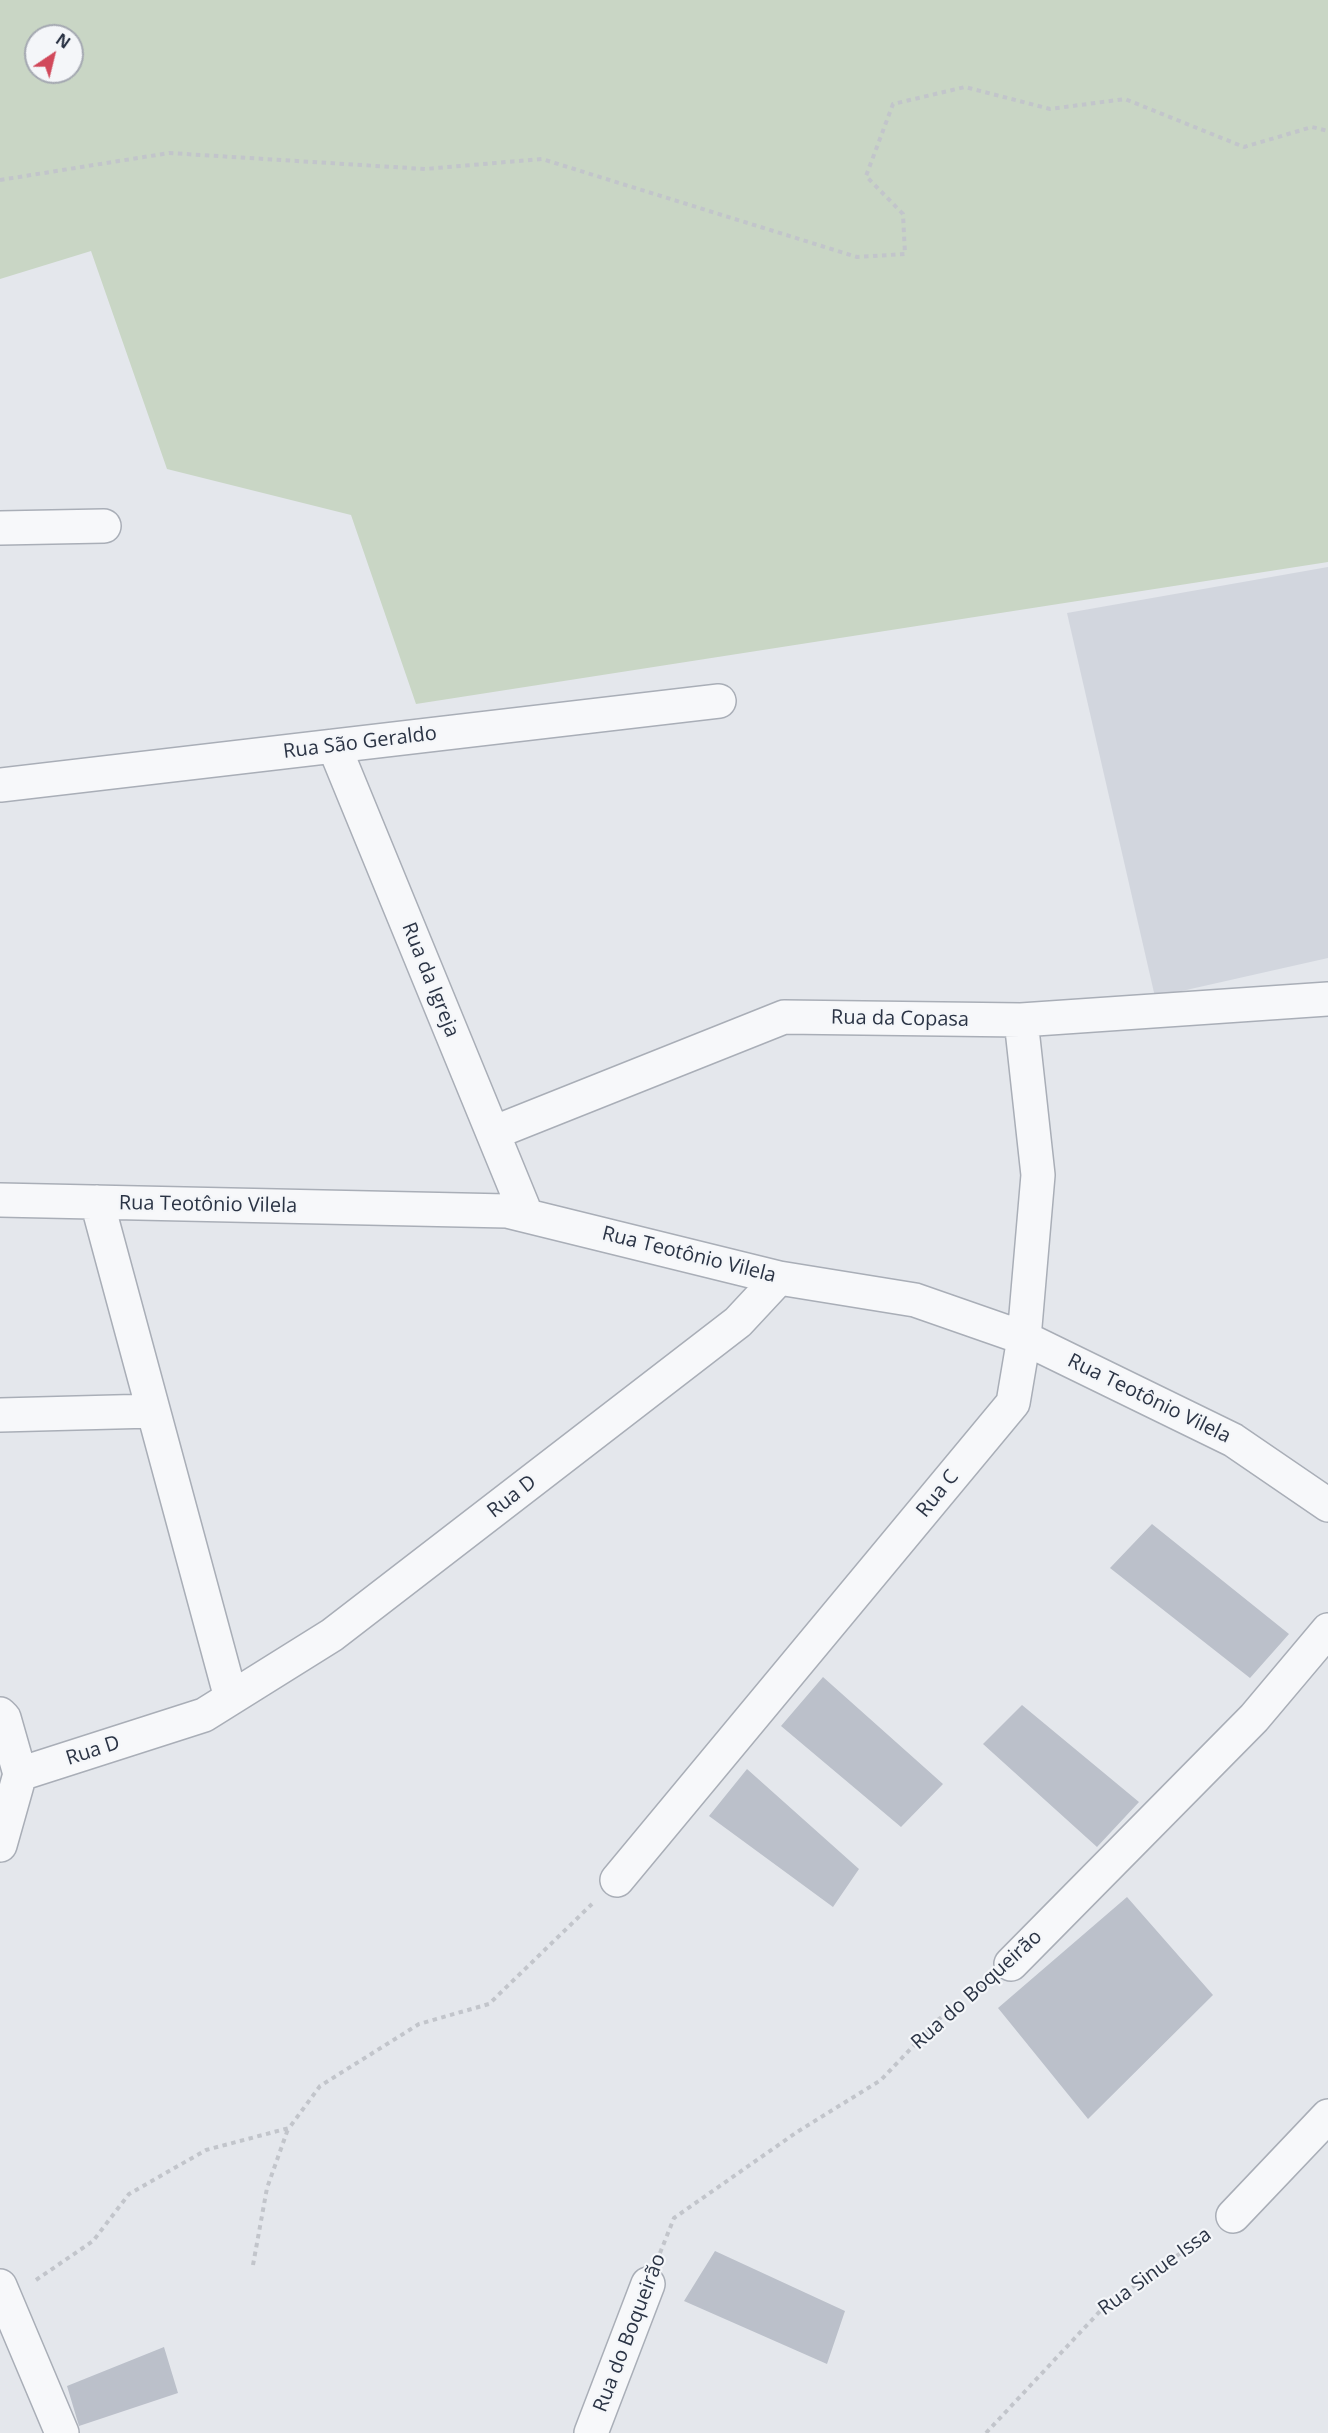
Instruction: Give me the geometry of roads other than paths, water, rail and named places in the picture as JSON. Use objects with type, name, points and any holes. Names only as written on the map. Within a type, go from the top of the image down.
[{"type":"street","points":[[0,528],[104,526]]},
{"type":"street","name":"Rua São Geraldo","points":[[0,785],[719,701]]},
{"type":"street","name":"Rua da Igreja","points":[[334,746],[526,1214]]},
{"type":"street","name":"Rua da Copasa","points":[[493,1133],[784,1017],[1021,1020],[1328,999]]},
{"type":"street","name":"Rua C","points":[[616,1880],[1013,1403],[1024,1338],[1038,1175],[1021,1020]]},
{"type":"street","name":"Rua Teotônio Vilela","points":[[0,1200],[526,1214],[779,1278],[915,1300],[1024,1338],[1233,1440],[1328,1505]]},
{"type":"street","points":[[97,1202],[231,1698]]},
{"type":"street","name":"Rua D","points":[[20,1774],[204,1715],[332,1635],[738,1322],[779,1278]]},
{"type":"street","points":[[0,1415],[153,1411]]},
{"type":"street","name":"Rua do Boqueirão","points":[[1011,1964],[1254,1718],[1328,1630]]},
{"type":"street","points":[[0,1714],[4,1718],[20,1774],[0,1845]]},
{"type":"street","name":"Rua Sinue Issa","points":[[1233,2216],[1328,2115]]},
{"type":"street","name":"Rua do Boqueirão","points":[[591,2433],[648,2284]]},
{"type":"street","points":[[3,2293],[62,2433]]}]
